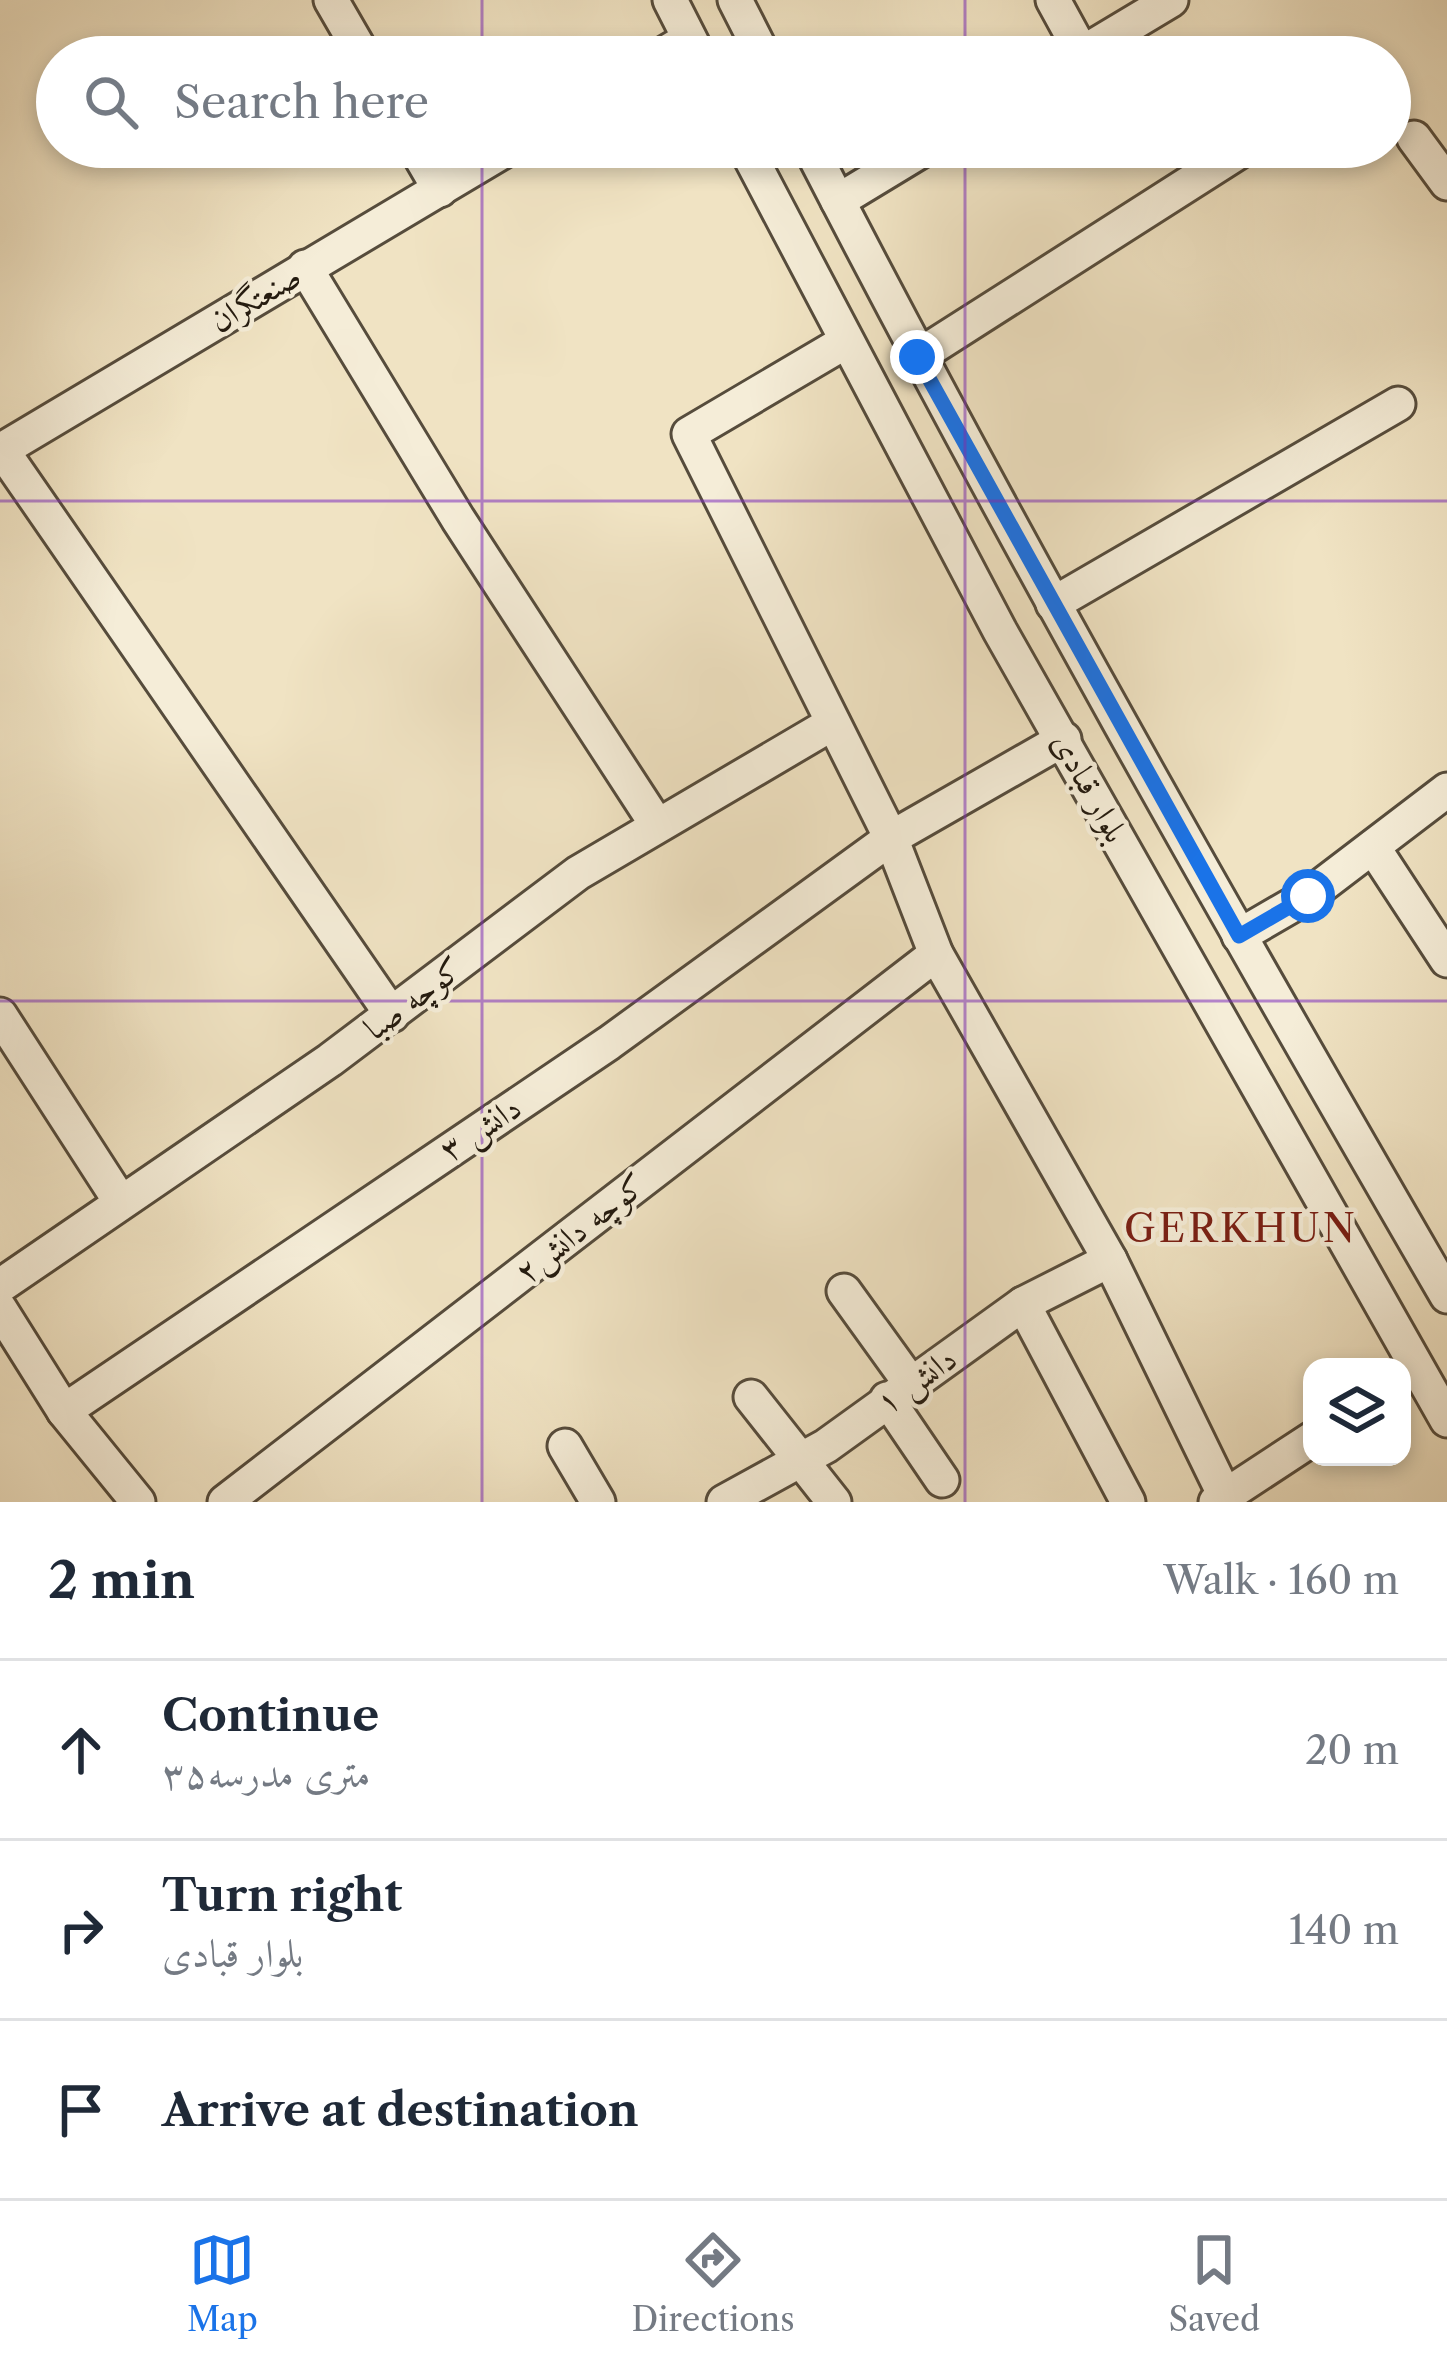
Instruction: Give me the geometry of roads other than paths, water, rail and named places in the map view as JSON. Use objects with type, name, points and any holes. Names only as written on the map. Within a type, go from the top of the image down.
[{"type":"street","points":[[331,0],[352,36]]},
{"type":"street","points":[[670,0],[688,36]]},
{"type":"street","points":[[734,0],[753,36]]},
{"type":"street","points":[[1053,0],[1070,36]]},
{"type":"street","points":[[1111,36],[1171,0]]},
{"type":"street","points":[[1414,137],[1447,183]]},
{"type":"street","points":[[427,168],[440,190]]},
{"type":"street","name":"صنعتگران","points":[[1,450],[476,168]]},
{"type":"street","name":"بلوار قبادی","points":[[756,168],[890,429],[1401,1358]]},
{"type":"street","name":"بلوار قبادی","points":[[821,168],[941,403],[1052,604],[1447,1296]]},
{"type":"street","points":[[838,201],[892,168]]},
{"type":"street","points":[[917,357],[1213,168]]},
{"type":"street","points":[[305,267],[458,518],[657,825]]},
{"type":"street","points":[[845,342],[689,434],[891,838],[936,954],[1110,1260],[1223,1500],[1303,1445]]},
{"type":"street","points":[[890,429],[941,403]]},
{"type":"street","points":[[1052,604],[1398,404]]},
{"type":"street","points":[[1,450],[392,1015]]},
{"type":"street","name":"کوچه صبا","points":[[0,1286],[392,1015],[578,873],[832,723]]},
{"type":"street","name":"دانش ۳","points":[[64,1411],[609,1042],[891,838],[1064,739]]},
{"type":"street","points":[[1239,936],[1308,896],[1447,790]]},
{"type":"street","points":[[1372,847],[1447,961]]},
{"type":"street","name":"کوچه دانش۲","points":[[225,1502],[936,954]]},
{"type":"street","points":[[0,1015],[120,1201]]},
{"type":"street","name":"دانش ۱","points":[[724,1502],[803,1462],[1023,1304],[1110,1260]]},
{"type":"street","points":[[844,1291],[942,1480]]},
{"type":"street","points":[[1023,1304],[1128,1502]]},
{"type":"street","points":[[0,1309],[64,1411],[138,1502]]},
{"type":"street","name":"بلوار قبادی","points":[[1411,1376],[1447,1420]]},
{"type":"street","points":[[751,1397],[834,1502]]},
{"type":"street","points":[[565,1446],[598,1502]]},
{"type":"district","name":"GERKHUN","points":[[1241,1228]]}]
